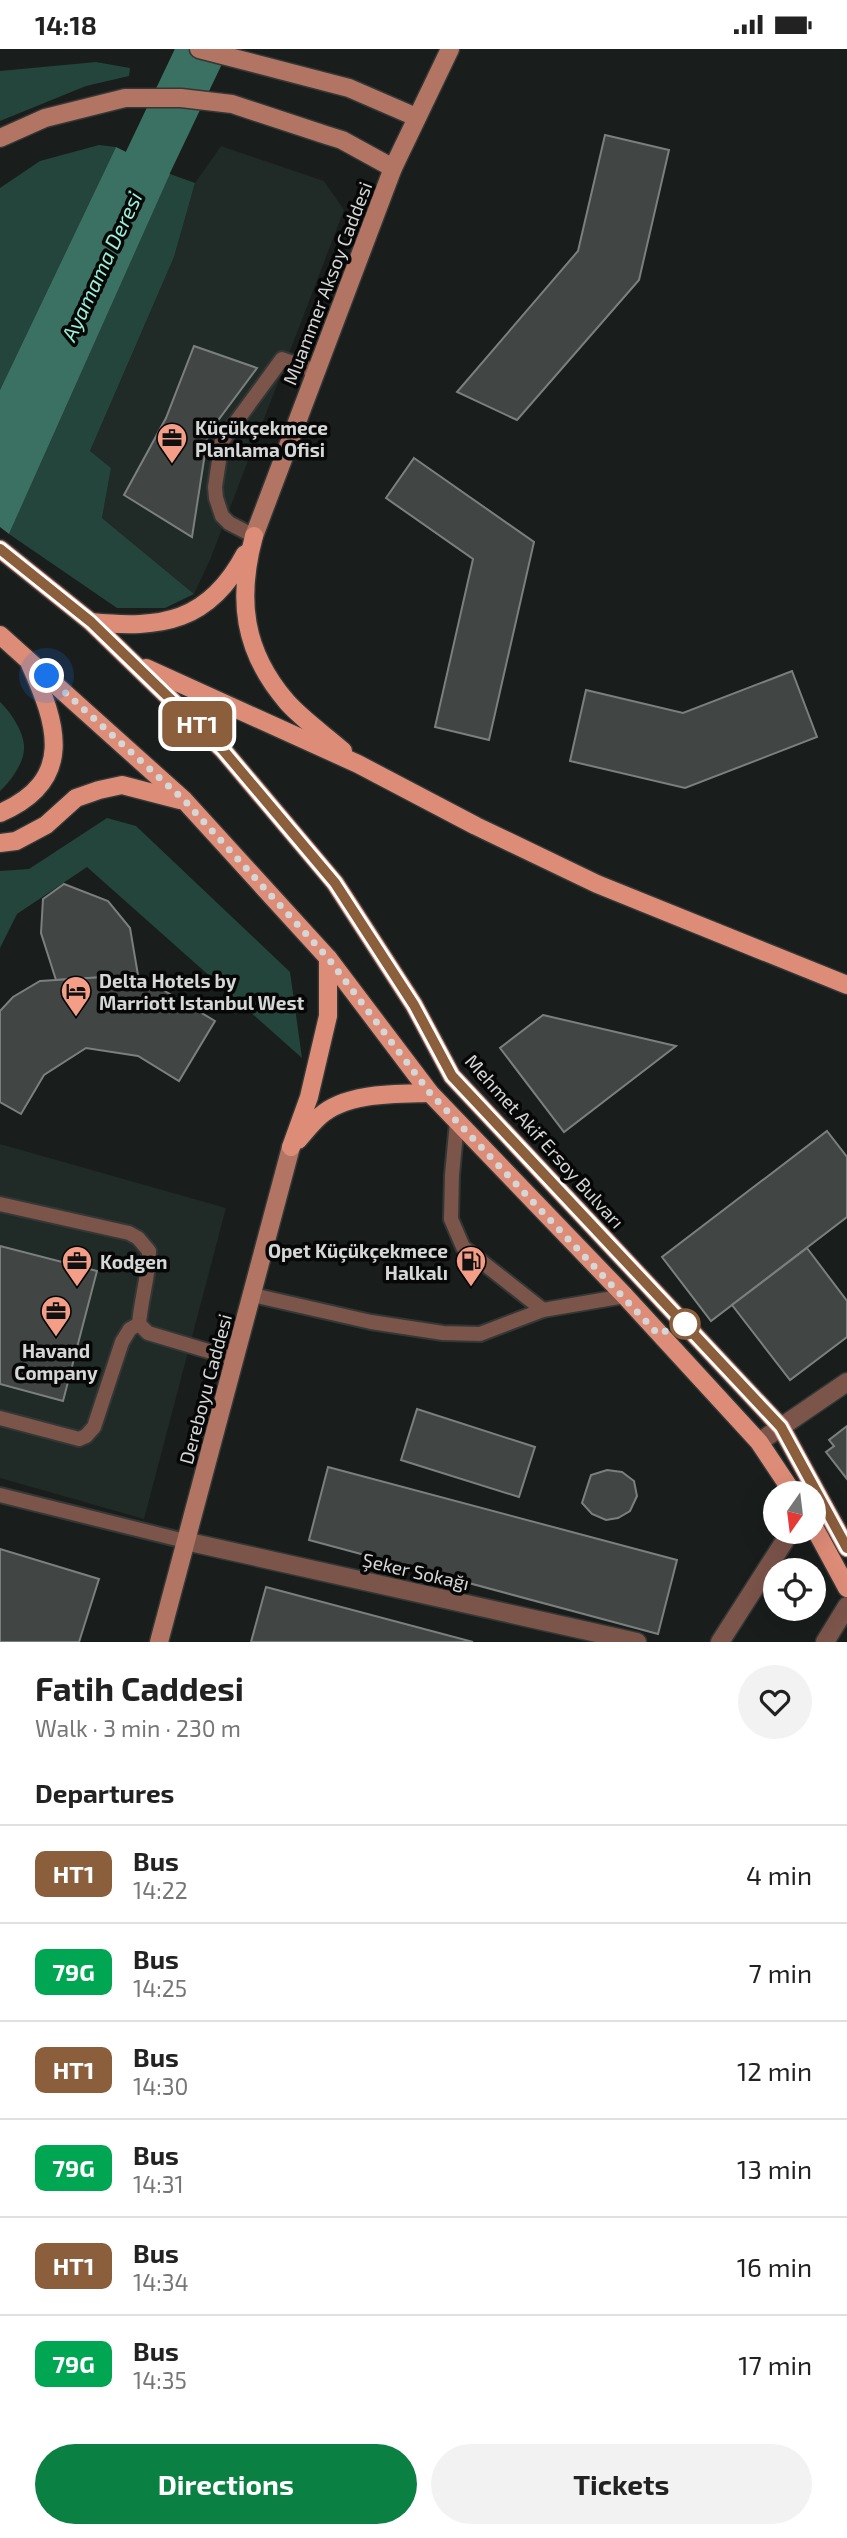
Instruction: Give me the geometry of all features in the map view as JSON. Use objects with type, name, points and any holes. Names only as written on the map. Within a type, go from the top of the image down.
[{"type":"main road","points":[[199,49],[349,88],[416,117]]},
{"type":"main road","name":"Muammer Aksoy Caddesi","points":[[254,536],[393,168],[450,49]]},
{"type":"main road","points":[[0,138],[45,118],[125,98],[181,98],[232,104],[342,140],[393,168]]},
{"type":"main road","points":[[91,622],[158,624],[178,618],[216,594],[231,578],[254,536]]},
{"type":"main road","points":[[254,536],[244,591],[246,616],[253,645],[265,671],[288,703],[358,764]]},
{"type":"main road","name":"Mehmet Akif Ersoy Bulvarı","points":[[0,549],[91,622],[223,750],[335,883],[414,1005],[452,1076],[781,1427],[847,1548]]},
{"type":"main road","points":[[0,635],[184,800],[328,958],[430,1093],[625,1296],[759,1442],[785,1481]]},
{"type":"main road","points":[[0,813],[13,807],[41,785],[51,764],[56,741],[48,704],[27,658]]},
{"type":"main road","name":"Mehmet Akif Ersoy Bulvarı","points":[[134,663],[358,764],[476,826],[597,884],[847,985]]},
{"type":"main road","points":[[0,843],[16,841],[46,825],[76,799],[99,790],[122,785],[184,800]]},
{"type":"main road","points":[[291,1147],[309,1097],[328,1016],[328,958]]},
{"type":"main road","points":[[291,1147],[321,1114],[352,1100],[380,1094],[430,1093]]},
{"type":"main road","name":"Dereboyu Caddesi","points":[[159,1642],[291,1147]]},
{"type":"main road","points":[[823,1544],[847,1588]]},
{"type":"street","points":[[759,1442],[847,1382]]},
{"type":"street","name":"Şeker Sokağı","points":[[185,1541],[637,1642]]},
{"type":"street","points":[[720,1642],[783,1544]]},
{"type":"street","points":[[825,1642],[847,1606]]},
{"type":"lane","points":[[254,536],[229,523],[218,507],[215,487],[222,441],[282,359],[315,372]]},
{"type":"lane","points":[[457,1122],[451,1219],[463,1247],[543,1310]]},
{"type":"lane","points":[[0,1204],[129,1233],[138,1238],[149,1251],[149,1269],[142,1294],[139,1324]]},
{"type":"lane","points":[[253,1295],[371,1322],[443,1333],[480,1334],[543,1310],[625,1296]]},
{"type":"lane","points":[[139,1324],[148,1333],[235,1359]]},
{"type":"lane","points":[[0,1417],[79,1439],[86,1436],[94,1427],[122,1342],[130,1329],[139,1324]]},
{"type":"lane","points":[[0,1495],[185,1541]]},
{"type":"shaded area","points":[[96,62],[130,68],[129,76],[86,86],[0,121],[0,71]]},
{"type":"shaded area","points":[[99,145],[116,147],[0,390],[0,188],[40,161]]},
{"type":"shaded area","points":[[221,146],[324,181],[344,210],[210,560],[194,594],[102,518],[111,468],[90,451],[174,257],[195,183]]},
{"type":"shaded area","points":[[170,174],[195,183],[174,257],[90,451],[111,468],[102,518],[194,594],[165,608],[117,608],[9,534]]},
{"type":"shaded area","points":[[0,702],[22,734],[24,752],[16,771],[0,791]]},
{"type":"shaded area","points":[[107,818],[136,826],[290,972],[302,1058],[87,867],[17,914],[0,948],[0,871],[29,869]]},
{"type":"shaded area","points":[[0,1144],[226,1208],[144,1519],[0,1478]]},
{"type":"water","name":"Ayamama Deresi","points":[[116,147],[170,174],[9,534],[0,527],[0,390]]},
{"type":"building","points":[[605,135],[669,150],[639,280],[517,420],[457,392],[578,251]]},
{"type":"building","name":"Küçükçekmece Planlama Ofisi","points":[[194,346],[257,368],[208,434],[192,537],[124,495],[166,418]]},
{"type":"building","points":[[414,458],[534,542],[489,740],[435,727],[473,559],[386,498]]},
{"type":"building","points":[[792,671],[817,737],[685,788],[570,761],[586,690],[683,713]]},
{"type":"building","points":[[64,884],[108,901],[130,928],[138,975],[56,980],[41,933],[43,899]]},
{"type":"building","points":[[138,975],[215,1021],[179,1081],[138,1056],[86,1048],[44,1075],[21,1114],[0,1102],[0,1011],[13,997],[40,981]]},
{"type":"building","points":[[543,1015],[676,1046],[564,1132],[500,1048]]},
{"type":"building","points":[[827,1131],[847,1157],[847,1217],[711,1321],[662,1257]]},
{"type":"building","points":[[0,1246],[97,1271],[63,1401],[0,1384]]},
{"type":"building","points":[[807,1248],[847,1301],[847,1337],[790,1380],[732,1305]]},
{"type":"building","points":[[417,1409],[535,1447],[519,1497],[401,1460]]},
{"type":"building","points":[[847,1426],[847,1479],[826,1452],[834,1446],[829,1440]]},
{"type":"building","points":[[328,1467],[677,1560],[658,1634],[309,1540]]},
{"type":"building","points":[[607,1470],[622,1472],[634,1481],[637,1496],[630,1511],[618,1518],[606,1520],[592,1514],[582,1503],[591,1475]]},
{"type":"building","points":[[0,1549],[99,1579],[79,1642],[0,1642]]},
{"type":"building","points":[[266,1587],[473,1642],[251,1642]]},
{"type":"waterway","name":"Ayamama Deresi","points":[[119,223],[202,49]]},
{"type":"bus line","name":"HT1","points":[[0,549],[91,622],[223,750],[335,883],[414,1005],[452,1076],[781,1427],[847,1548]]},
{"type":"place","name":"Küçükçekmece Planlama Ofisi","points":[[172,465]]},
{"type":"place","name":"Delta Hotels by Marriott Istanbul West","points":[[76,1018]]},
{"type":"place","name":"Kodgen","points":[[77,1288]]},
{"type":"place","name":"Opet Küçükçekmece Halkalı","points":[[471,1288]]},
{"type":"place","name":"Havand Company","points":[[56,1338]]},
{"type":"route","points":[[47,676],[184,800],[328,958],[430,1093],[625,1296],[658,1334],[685,1324]]}]
